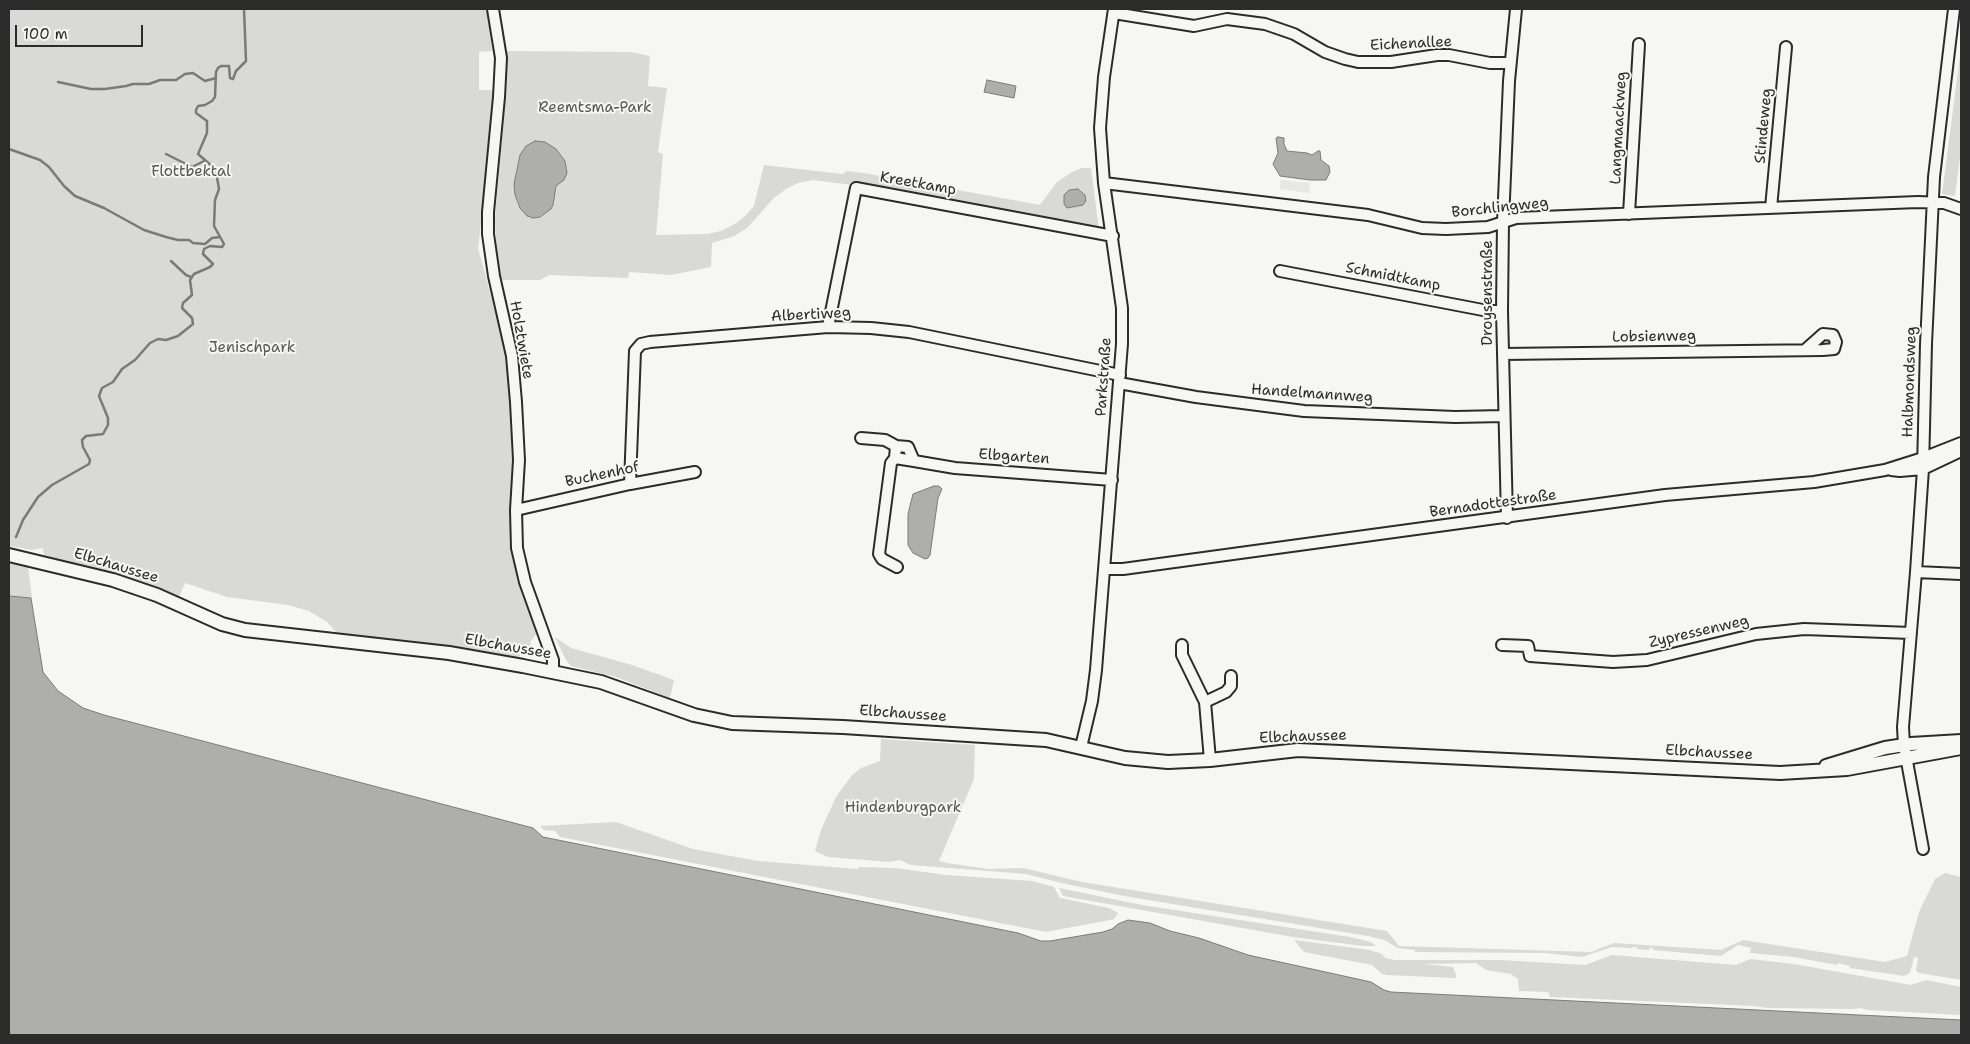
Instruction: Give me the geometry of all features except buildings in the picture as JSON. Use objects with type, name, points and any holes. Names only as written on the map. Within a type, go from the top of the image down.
[{"type":"main road","name":"Elbchaussee","points":[[9,555],[113,580],[156,595],[222,624],[244,630],[449,654],[553,672],[601,682],[694,715],[732,723],[843,727],[1046,740],[1113,756],[1168,762],[1210,760],[1298,750],[1720,771],[1780,772],[1847,769],[1906,751],[1961,741]]},
{"type":"main road","name":"Elbchaussee","points":[[1906,751],[1961,748]]},
{"type":"street","name":"Holztwiete","points":[[493,9],[501,58],[488,212],[488,234],[494,276],[512,356],[519,460],[516,510],[517,548],[525,582],[553,660],[553,672]]},
{"type":"street","name":"Droysenstraße","points":[[1507,518],[1502,311],[1503,222],[1510,63],[1516,9]]},
{"type":"street","name":"Halbmondsweg","points":[[1924,849],[1906,751],[1903,721],[1923,464],[1933,202],[1954,9]]},
{"type":"street","name":"Eichenallee","points":[[1114,11],[1194,26],[1227,19],[1266,24],[1294,34],[1330,54],[1358,62],[1391,62],[1448,55],[1490,63],[1510,63]]},
{"type":"street","name":"Parkstraße","points":[[1081,747],[1094,688],[1120,379],[1122,308],[1104,183],[1100,128],[1101,104],[1114,11]]},
{"type":"street","name":"Langmaackweg","points":[[1629,214],[1638,44]]},
{"type":"street","name":"Stindeweg","points":[[1772,208],[1786,47]]},
{"type":"street","name":"Borchlingweg","points":[[1104,183],[1368,215],[1422,228],[1488,227],[1516,218],[1933,202],[1951,204],[1961,209]]},
{"type":"street","name":"Kreetkamp","points":[[828,327],[856,188],[1113,236]]},
{"type":"street","name":"Schmidtkamp","points":[[1280,270],[1488,311],[1502,311]]},
{"type":"street","name":"Albertiweg","points":[[630,484],[635,351],[641,344],[650,342],[828,327],[909,332],[1120,379]]},
{"type":"street","name":"Lobsienweg","points":[[1503,354],[1805,350]]},
{"type":"street","name":"Handelmannweg","points":[[1120,379],[1196,397],[1304,411],[1455,417],[1504,416]]},
{"type":"street","points":[[861,438],[885,440],[896,446],[908,447],[914,461]]},
{"type":"street","name":"Bernadottestraße","points":[[1923,464],[1961,443]]},
{"type":"street","points":[[896,446],[894,458],[891,462],[879,554],[882,559],[896,566]]},
{"type":"street","name":"Bernadottestraße","points":[[1105,569],[1123,569],[1672,495],[1814,482],[1885,470],[1900,472],[1961,451]]},
{"type":"street","name":"Elbgarten","points":[[894,458],[955,468],[1112,480]]},
{"type":"street","name":"Buchenhof","points":[[516,510],[630,484],[695,472]]},
{"type":"street","points":[[1916,572],[1961,574]]},
{"type":"street","name":"Zypressenweg","points":[[1502,644],[1528,646],[1530,656],[1612,662],[1647,660],[1756,634],[1804,629],[1911,633]]},
{"type":"street","points":[[1182,645],[1182,655],[1204,702],[1210,760]]},
{"type":"street","points":[[1204,702],[1226,692],[1231,686],[1231,676]]},
{"type":"shaded area","points":[[987,80],[1016,86],[1014,98],[984,92]]},
{"type":"shaded area","points":[[1276,138],[1284,138],[1287,151],[1312,155],[1320,151],[1321,160],[1329,166],[1330,172],[1326,180],[1280,176],[1273,164],[1278,153]]},
{"type":"shaded area","points":[[535,141],[545,142],[556,149],[565,161],[567,173],[564,180],[556,186],[551,209],[540,217],[533,218],[527,216],[520,208],[515,195],[514,184],[520,155],[526,146]]},
{"type":"shaded area","points":[[1280,180],[1310,183],[1309,193],[1280,189]]},
{"type":"shaded area","points":[[1078,189],[1085,195],[1086,201],[1083,205],[1067,208],[1064,204],[1064,195],[1069,190]]},
{"type":"shaded area","points":[[939,486],[942,489],[938,498],[930,555],[925,559],[913,553],[908,545],[908,514],[913,494]]},
{"type":"shaded area","points":[[9,596],[31,598],[43,672],[58,691],[83,708],[533,828],[543,837],[1018,933],[1041,941],[1103,932],[1128,920],[1150,923],[1248,955],[1371,982],[1391,992],[1961,1020],[1961,1035],[9,1035]]},
{"type":"green space","name":"Jenischpark","points":[[9,9],[487,9],[492,51],[479,52],[479,90],[496,90],[491,109],[494,117],[478,248],[508,358],[513,553],[538,632],[530,642],[531,644],[518,658],[337,635],[327,622],[309,611],[288,605],[227,597],[185,583],[178,599],[107,573],[44,555],[43,548],[32,550],[9,546]]},
{"type":"green space","points":[[1961,48],[1961,157],[1955,196],[1942,194]]},
{"type":"green space","name":"Reemtsma-Park","points":[[505,51],[631,52],[650,56],[648,86],[667,88],[658,152],[663,154],[656,235],[707,234],[721,231],[735,224],[754,206],[764,165],[842,174],[847,171],[864,173],[1040,205],[1057,182],[1072,172],[1082,168],[1091,168],[1099,230],[853,185],[813,180],[798,183],[786,189],[774,198],[747,228],[734,236],[712,243],[711,267],[671,275],[629,272],[628,278],[549,275],[540,280],[502,280],[497,260],[495,218],[506,92]],"holes":[[[545,142],[556,149],[565,161],[564,180],[556,185],[553,205],[540,217],[529,218],[518,205],[515,195],[516,171],[520,155],[526,146],[530,143]],[[1078,189],[1086,197],[1083,205],[1067,208],[1069,190]]]},
{"type":"green space","points":[[9,563],[28,566],[32,598],[9,596]]},
{"type":"green space","points":[[555,637],[571,648],[632,665],[674,680],[670,698],[616,677],[571,666]]},
{"type":"green space","name":"Hindenburgpark","points":[[881,739],[975,745],[974,779],[939,861],[947,863],[988,869],[1023,868],[1082,882],[1387,931],[1399,946],[1591,952],[1614,943],[1721,950],[1743,940],[1885,962],[1907,956],[1919,912],[1935,879],[1945,873],[1961,877],[1961,980],[1919,973],[1916,971],[1918,958],[1914,957],[1910,973],[1904,976],[1850,968],[1850,966],[1838,963],[1837,965],[1794,957],[1750,953],[1751,948],[1738,945],[1721,956],[1653,950],[1653,948],[1649,950],[1637,949],[1637,947],[1612,947],[1582,957],[1545,953],[1415,952],[1415,950],[1398,948],[1384,940],[1368,936],[1124,896],[1026,874],[911,865],[900,860],[889,862],[828,857],[815,851],[821,830],[836,797],[852,775],[861,768],[880,761]]},
{"type":"green space","points":[[616,822],[693,849],[758,861],[858,869],[859,867],[895,868],[946,875],[1032,881],[1054,887],[1060,898],[1109,908],[1118,913],[1114,919],[1046,932],[560,837],[555,831],[544,830],[540,826]]},
{"type":"green space","points":[[1059,888],[1142,905],[1350,937],[1371,942],[1376,946],[1293,937],[1063,896]]},
{"type":"green space","points":[[1294,940],[1370,950],[1382,954],[1385,958],[1395,960],[1501,960],[1585,965],[1612,955],[1736,965],[1750,959],[1794,964],[1911,985],[1926,980],[1961,987],[1961,1015],[1867,1010],[1861,1008],[1767,1008],[1550,997],[1548,992],[1519,991],[1518,979],[1511,974],[1486,970],[1476,963],[1424,964],[1453,967],[1456,978],[1387,975],[1382,974],[1372,965],[1304,952]]},
{"type":"waterway","points":[[16,537],[23,520],[38,497],[52,485],[89,464],[90,460],[83,447],[82,440],[86,436],[103,434],[108,425],[108,418],[99,396],[102,388],[113,382],[122,369],[135,360],[150,343],[158,339],[166,340],[178,336],[193,324],[192,318],[182,308],[183,303],[192,295],[190,280],[194,274],[213,264],[203,254],[204,249],[210,246],[222,247],[224,244],[214,226],[215,200],[219,189],[216,172],[198,154],[207,133],[207,121],[196,113],[196,110],[198,106],[205,105],[215,97],[216,72],[218,68],[229,66],[230,78],[233,79],[236,71],[246,61],[244,9]]},
{"type":"waterway","points":[[58,82],[91,89],[105,89],[133,84],[149,84],[160,80],[176,80],[185,74],[193,73],[205,81],[216,78]]},
{"type":"waterway","points":[[9,149],[40,160],[49,167],[64,186],[75,196],[104,208],[144,230],[178,240],[189,240],[193,243],[205,244],[212,238],[220,237]]},
{"type":"waterway","points":[[166,154],[192,167],[204,161]]},
{"type":"waterway","points":[[171,261],[186,275],[191,277]]},
{"type":"park label","name":"Flottbektal","points":[[191,172]]}]
